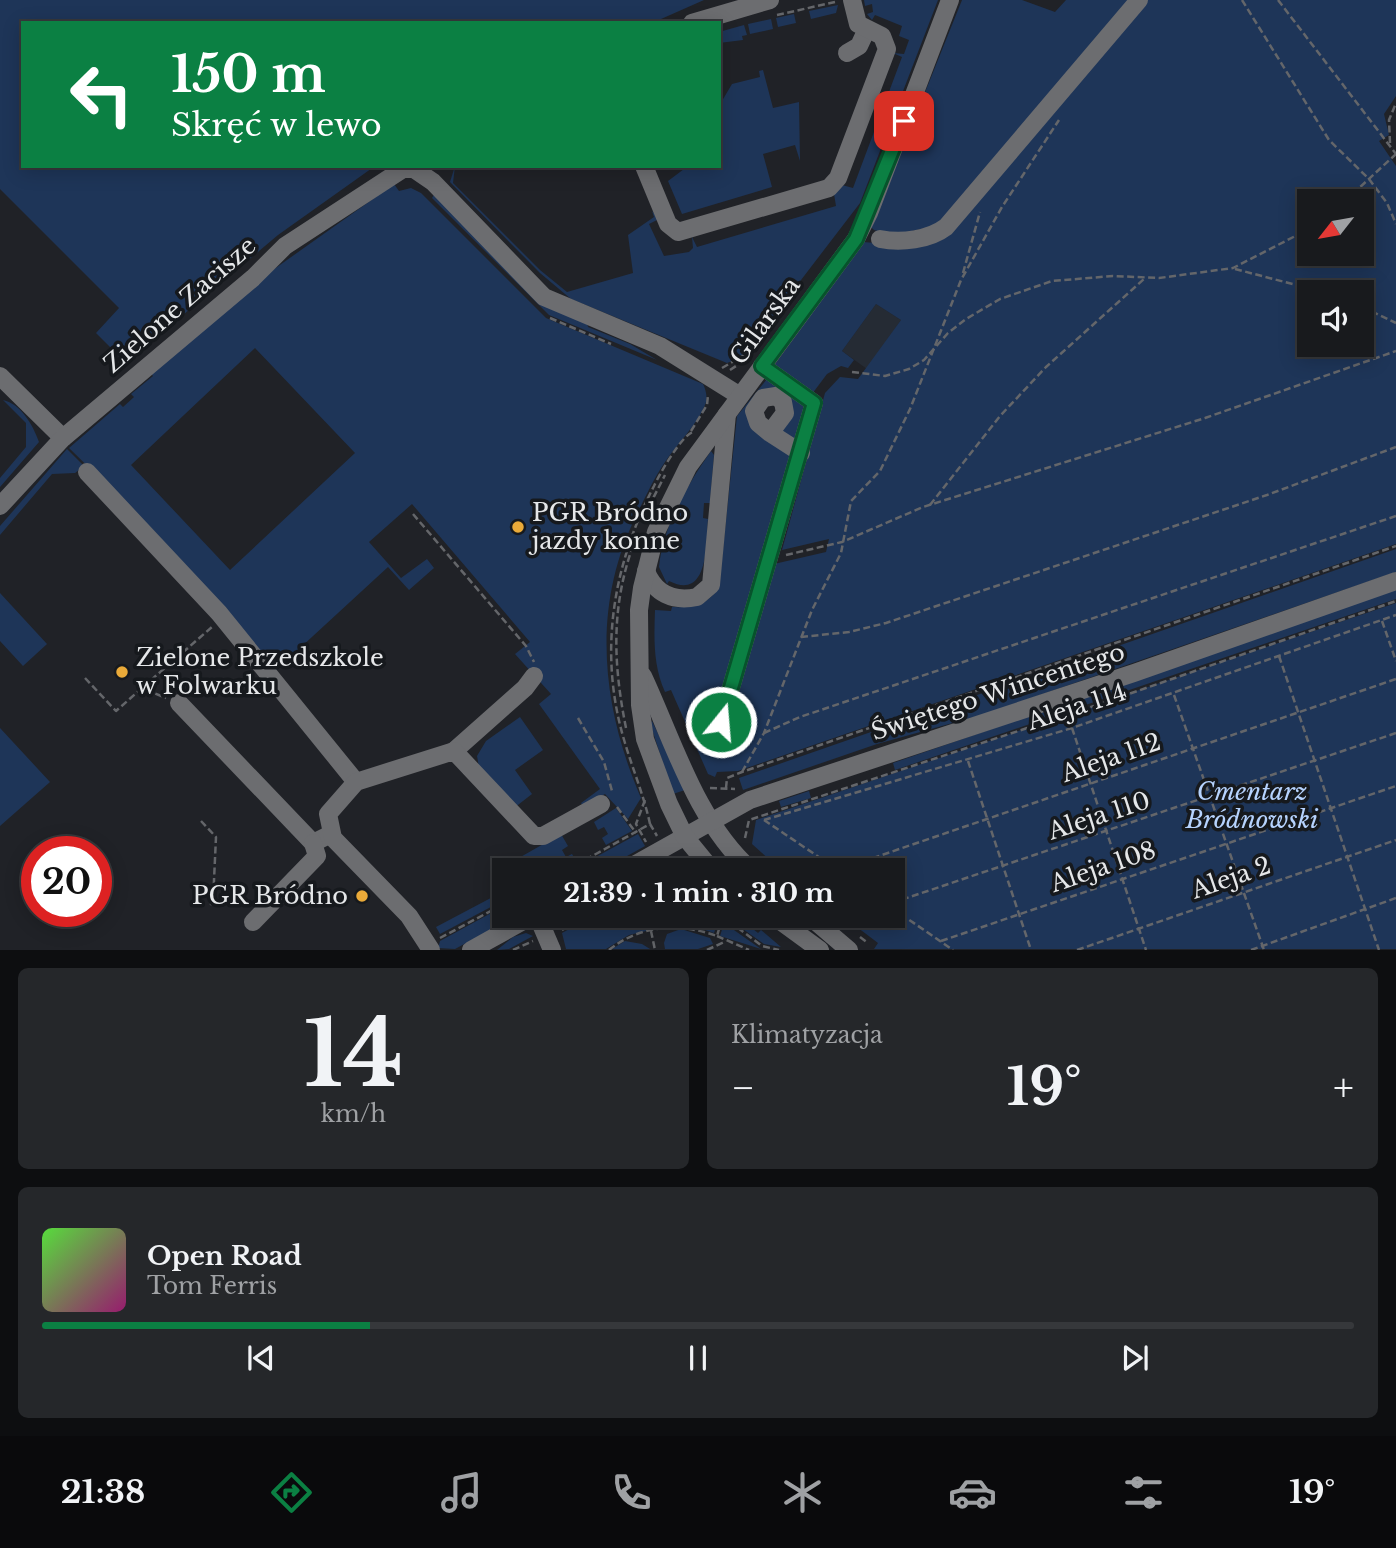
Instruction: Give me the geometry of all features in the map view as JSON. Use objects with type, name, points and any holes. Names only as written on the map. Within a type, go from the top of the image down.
[{"type":"street","points":[[645,168],[666,220],[678,232],[827,189],[838,178],[887,49],[882,36],[866,31],[856,19],[852,0]]},
{"type":"street","name":"Gilarska","points":[[702,858],[685,837],[669,804],[645,739],[640,705],[639,610],[646,571],[668,505],[706,442],[862,227],[950,0]]},
{"type":"street","points":[[880,239],[914,239],[946,227],[1139,0]]},
{"type":"street","points":[[702,21],[769,8]]},
{"type":"street","points":[[847,53],[859,46],[866,31]]},
{"type":"street","name":"Zielone Zacisze","points":[[0,506],[62,438],[253,278],[287,236],[408,168]]},
{"type":"street","name":"Zielone Zacisze","points":[[412,168],[433,182],[544,298],[719,368],[740,396]]},
{"type":"street","points":[[721,722],[771,559],[814,403],[762,366]]},
{"type":"street","points":[[0,376],[62,438]]},
{"type":"street","points":[[646,571],[656,589],[670,597],[697,597],[711,585],[727,414]]},
{"type":"street","points":[[770,433],[801,453]]},
{"type":"street","points":[[87,472],[219,613],[356,782]]},
{"type":"street","name":"Świętego Wincentego","points":[[647,858],[713,821],[746,812],[1396,581]]},
{"type":"street","name":"Gilarska","points":[[641,673],[696,793],[731,850],[747,858]]},
{"type":"street","points":[[430,947],[409,916],[331,834],[328,814],[356,782],[454,751],[525,688],[534,676]]},
{"type":"street","points":[[178,703],[313,843],[317,856],[253,922]]},
{"type":"street","points":[[454,751],[534,836],[543,836],[601,804]]},
{"type":"street","points":[[313,843],[331,834]]},
{"type":"street","points":[[471,950],[512,928]]},
{"type":"street","points":[[542,928],[552,950]]},
{"type":"street","points":[[790,928],[820,950]]},
{"type":"street","points":[[823,928],[849,950]]},
{"type":"path","points":[[769,8],[844,0]]},
{"type":"path","points":[[1242,0],[1329,140],[1369,179],[1387,203],[1396,225]]},
{"type":"path","points":[[1278,0],[1395,153],[1358,189]]},
{"type":"path","points":[[1390,146],[1389,120],[1396,103]]},
{"type":"path","points":[[961,279],[1002,207],[1063,115]]},
{"type":"path","points":[[1390,136],[1396,132]]},
{"type":"path","points":[[742,772],[764,733],[801,637],[841,553],[850,501],[880,471],[910,409],[961,279],[981,210]]},
{"type":"path","points":[[852,372],[893,374],[916,365],[966,319],[1000,299],[1052,281],[1189,275],[1233,268],[1297,235]]},
{"type":"path","points":[[1233,268],[1297,285]]},
{"type":"path","points":[[930,505],[1000,416],[1046,367],[1145,278]]},
{"type":"path","points":[[650,824],[645,800],[615,708],[611,672],[613,606],[618,575],[638,517],[659,476],[707,405],[709,386],[719,368],[751,351],[793,296]]},
{"type":"path","points":[[1374,313],[1396,323]]},
{"type":"path","points":[[771,559],[842,542],[930,505],[1192,423],[1396,351]]},
{"type":"path","points":[[691,431],[706,442]]},
{"type":"path","points":[[801,637],[849,632],[886,623],[1267,495],[1396,447]]},
{"type":"path","points":[[413,514],[529,650],[534,676]]},
{"type":"path","points":[[764,733],[800,717],[1396,516]]},
{"type":"path","points":[[726,789],[727,778],[742,772],[1396,546]]},
{"type":"path","points":[[746,812],[1103,703],[1396,601]]},
{"type":"path","name":"Aleja 114","points":[[820,858],[764,820],[1072,728],[1396,615]]},
{"type":"path","points":[[1382,621],[1396,661]]},
{"type":"path","points":[[85,678],[117,711],[214,625]]},
{"type":"path","points":[[1279,656],[1379,950]]},
{"type":"path","name":"Aleja 112","points":[[873,858],[1396,679]]},
{"type":"path","points":[[142,688],[156,694]]},
{"type":"path","points":[[1174,694],[1263,948]]},
{"type":"path","points":[[578,718],[611,779],[611,794],[601,804]]},
{"type":"path","points":[[1072,728],[1146,950]]},
{"type":"path","name":"Aleja 110","points":[[905,901],[1396,733]]},
{"type":"path","points":[[968,761],[1031,950]]},
{"type":"path","points":[[638,832],[636,824],[648,792],[644,782]]},
{"type":"path","name":"Aleja 108","points":[[941,941],[1396,786]]},
{"type":"path","points":[[708,788],[738,790],[746,812],[744,839],[752,847]]},
{"type":"path","points":[[601,804],[612,800],[647,845]]},
{"type":"path","points":[[201,821],[216,837],[213,902],[210,905]]},
{"type":"path","points":[[589,858],[638,832]]},
{"type":"path","name":"Aleja 2","points":[[1077,950],[1396,840]]},
{"type":"path","points":[[1251,950],[1263,948],[1396,898]]},
{"type":"path","points":[[430,947],[492,911]]},
{"type":"path","points":[[905,915],[953,950]]},
{"type":"path","points":[[609,950],[622,941],[664,928]]},
{"type":"path","points":[[690,928],[718,936],[747,949]]},
{"type":"path","points":[[718,936],[720,928]]},
{"type":"path","points":[[738,928],[762,946],[779,950]]},
{"type":"path","points":[[651,930],[655,950]]},
{"type":"path","points":[[707,950],[728,940]]},
{"type":"shaded area","points":[[876,304],[901,320],[867,369],[842,351]]},
{"type":"green space","points":[[0,0],[704,0],[657,21],[21,21],[21,168],[372,168],[278,235],[152,341],[145,334],[121,358],[96,333],[119,308],[0,189]]},
{"type":"green space","points":[[864,0],[938,0],[860,203],[742,357],[727,363],[571,299],[540,273],[450,182],[455,168],[453,183],[540,270],[567,292],[633,273],[628,235],[654,217],[652,211],[659,219],[649,224],[664,256],[689,252],[693,248],[692,237],[697,247],[836,206],[834,194],[842,185],[853,188],[902,57],[893,53],[904,54],[909,40],[899,36],[902,26],[875,15],[872,20],[867,14],[873,12],[872,4],[865,6]]},
{"type":"green space","points":[[962,0],[1022,0],[1055,12],[1066,0],[1134,0],[944,224],[894,235],[874,230],[871,227]]},
{"type":"green space","points":[[1144,0],[1396,0],[1396,96],[1384,114],[1389,135],[1379,141],[1396,166],[1396,544],[738,771],[717,772],[715,777],[708,774],[671,690],[665,692],[661,682],[655,652],[655,610],[671,611],[672,607],[705,602],[719,587],[737,416],[767,379],[803,404],[804,409],[795,445],[780,435],[789,401],[750,406],[792,454],[716,727],[728,732],[774,564],[826,552],[829,539],[782,550],[825,393],[840,377],[858,379],[901,320],[876,304],[842,351],[854,360],[848,368],[841,366],[827,374],[812,394],[773,367],[863,242],[901,245],[934,237]]},
{"type":"green space","points":[[838,5],[836,13],[811,19],[809,11]]},
{"type":"green space","points":[[794,14],[796,23],[778,27],[776,18]]},
{"type":"green space","points":[[771,19],[773,29],[750,34],[748,24]]},
{"type":"green space","points":[[744,25],[747,35],[742,36],[743,40],[721,43],[721,31]]},
{"type":"green space","points":[[763,70],[773,108],[799,102],[800,161],[795,145],[763,154],[772,187],[682,214],[668,181],[685,168],[721,168],[721,103],[732,84],[760,77],[759,71]]},
{"type":"green space","points":[[394,184],[399,191],[411,188],[421,193],[546,318],[703,384],[705,405],[650,487],[622,549],[613,584],[607,656],[610,692],[627,763],[641,798],[628,819],[605,794],[583,806],[581,803],[600,789],[539,704],[551,694],[515,654],[530,642],[412,504],[369,542],[401,578],[427,559],[434,568],[409,590],[388,567],[275,671],[156,533],[69,448],[120,404],[123,407],[134,397],[131,394],[153,376],[149,371],[256,282]],"holes":[[[255,348],[355,453],[230,570],[131,465]]]},
{"type":"green space","points":[[435,193],[550,308],[587,322],[588,327],[630,344],[657,360],[549,315],[432,198]]},
{"type":"green space","points":[[3,400],[15,406],[25,416],[39,442],[0,487],[0,478],[26,447],[26,423]]},
{"type":"green space","points":[[67,449],[84,466],[75,473],[52,474],[0,535],[0,526]]},
{"type":"green space","points":[[711,451],[714,455],[710,503],[704,503],[703,518],[708,519],[703,567],[692,583],[682,585],[669,581],[667,584],[659,567],[661,551],[685,491]]},
{"type":"green space","points":[[1396,549],[1396,572],[985,714],[877,744],[743,790],[739,778]]},
{"type":"green space","points":[[1396,589],[1396,599],[895,770],[893,763]]},
{"type":"green space","points":[[0,593],[47,644],[23,666],[0,641]]},
{"type":"green space","name":"Cmentarz Bródnowski","points":[[1396,603],[1396,949],[874,949],[878,943],[858,928],[905,928],[905,858],[768,858],[752,844],[756,820]]},
{"type":"green space","points":[[520,717],[543,750],[515,770],[532,794],[514,808],[479,767],[477,756],[486,741]]},
{"type":"green space","points":[[652,721],[685,790],[673,794],[650,723]]},
{"type":"green space","points":[[0,728],[50,782],[0,826]]},
{"type":"green space","points":[[809,791],[811,798],[781,807],[779,801]]},
{"type":"green space","points":[[616,808],[632,831],[606,845],[602,838],[608,834],[604,827],[598,830],[594,822]]},
{"type":"green space","points":[[561,834],[568,846],[562,850],[566,857],[572,854],[574,858],[519,858]]},
{"type":"green space","points":[[638,834],[645,846],[624,858],[594,858]]},
{"type":"green space","points":[[492,897],[492,906],[440,934],[436,927]]},
{"type":"green space","points":[[492,913],[494,928],[455,949],[438,948],[440,941]]},
{"type":"green space","points":[[571,928],[659,928],[629,935],[606,949],[566,949],[562,933]]},
{"type":"green space","points":[[699,928],[716,928],[714,933]]},
{"type":"green space","points":[[722,928],[731,928],[761,949],[720,936]]},
{"type":"green space","points":[[741,928],[752,928],[758,933],[761,930],[781,947],[764,944]]},
{"type":"green space","points":[[681,929],[710,938],[713,944],[698,949],[665,949],[667,934]]},
{"type":"green space","points":[[526,933],[533,936],[509,949],[497,950],[513,937]]},
{"type":"green space","points":[[625,941],[642,944],[650,949],[612,949]]},
{"type":"place","name":"PGR Bródno jazdy konne","points":[[518,527]]},
{"type":"place","name":"Zielone Przedszkole w Folwarku","points":[[122,672]]},
{"type":"place","name":"PGR Bródno","points":[[362,896]]},
{"type":"route","points":[[721,722],[771,559],[814,403],[762,366],[856,239],[869,213],[904,121]]}]
